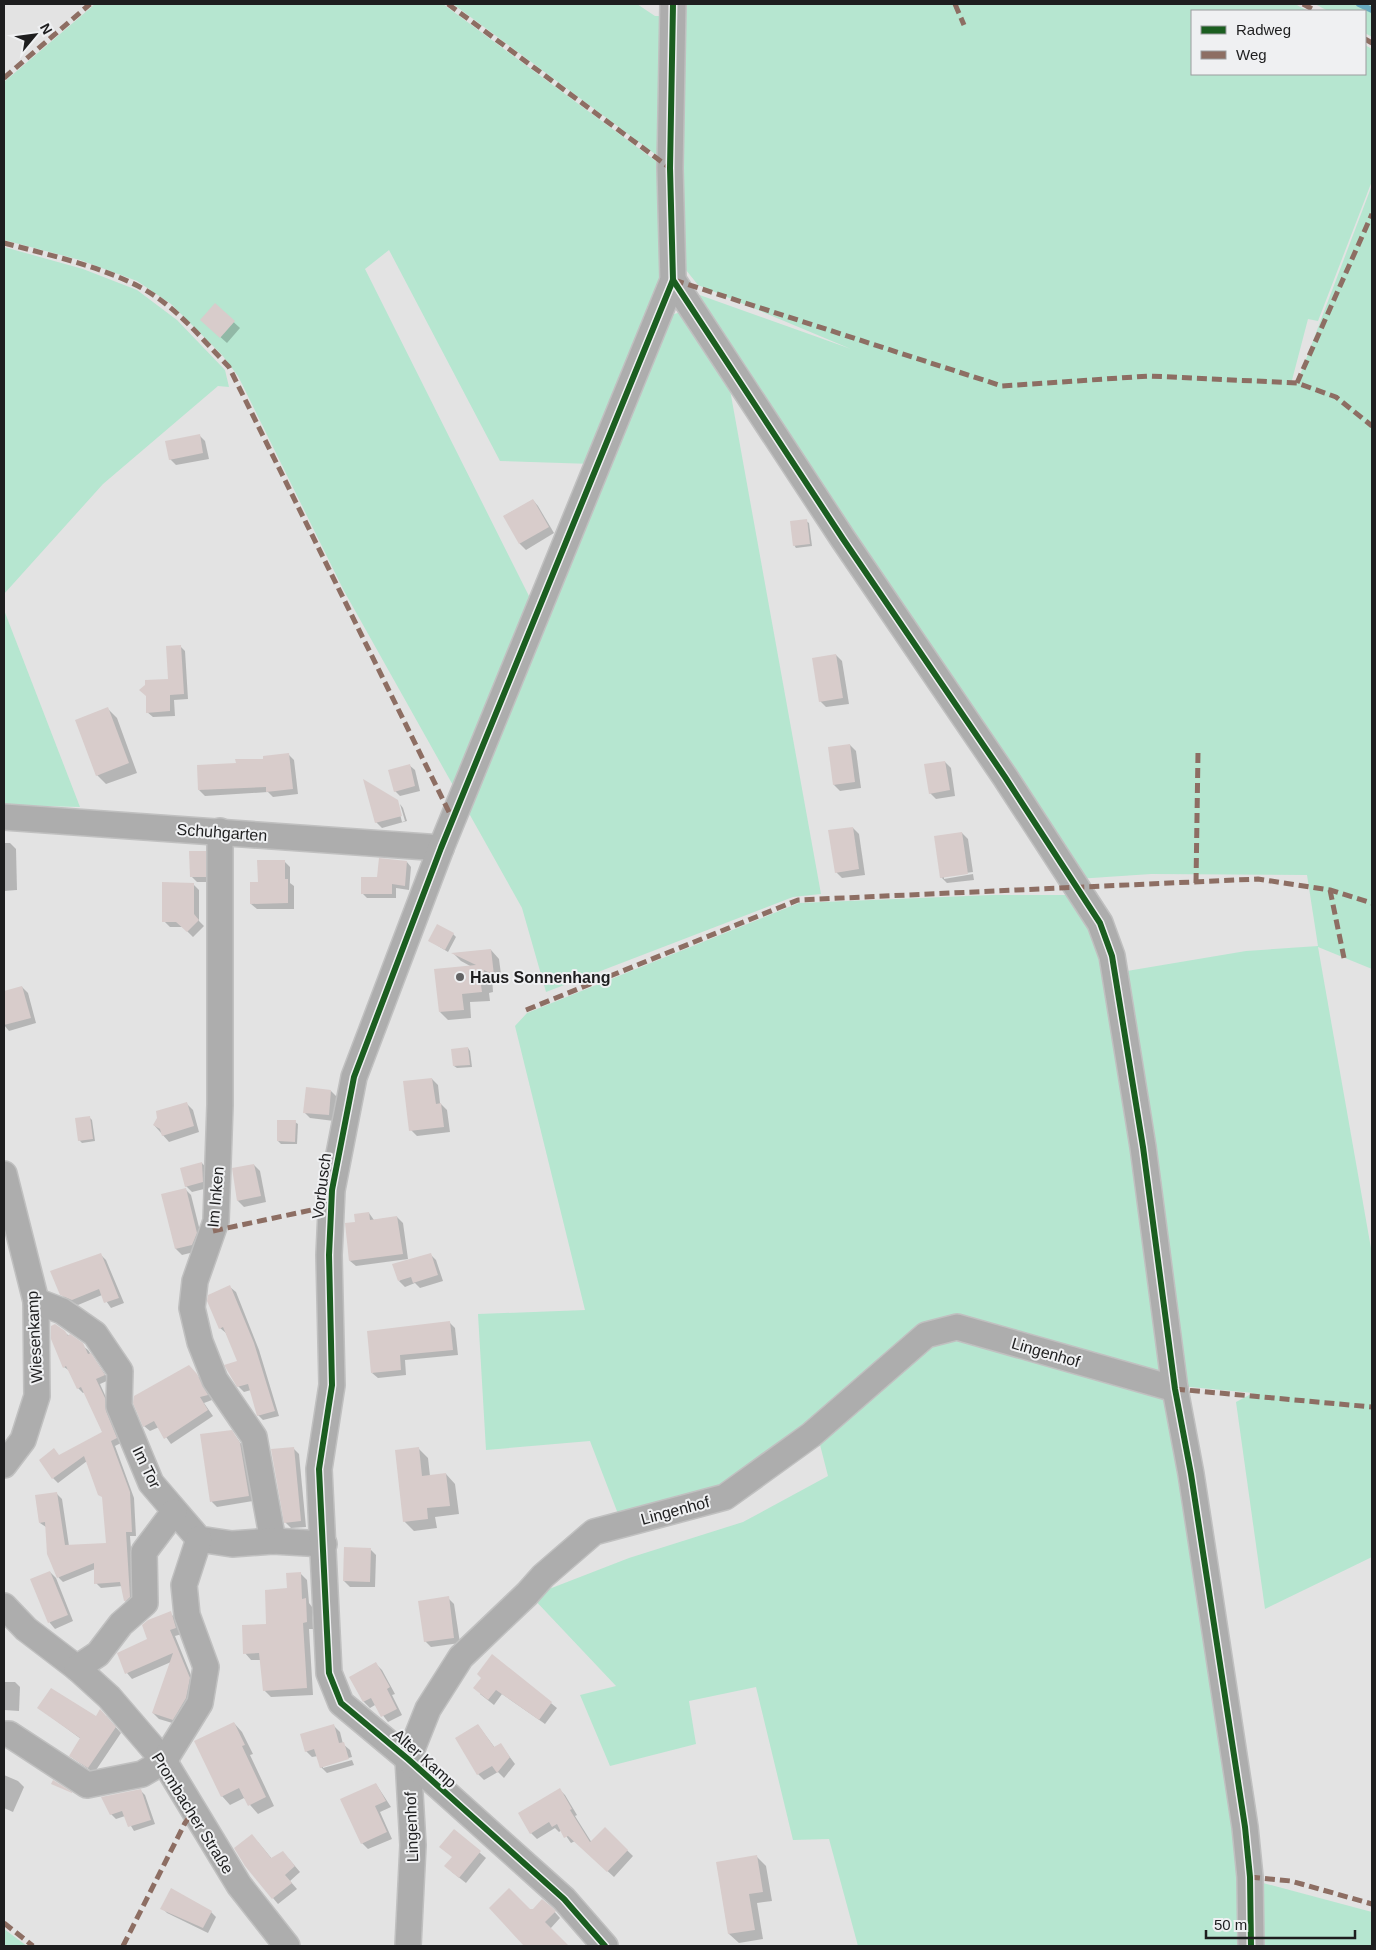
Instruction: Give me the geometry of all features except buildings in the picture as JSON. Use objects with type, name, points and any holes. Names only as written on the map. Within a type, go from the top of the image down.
[{"type":"street","points":[[673,4],[670,168],[673,280],[843,540],[1005,777],[1100,922],[1112,956],[1135,1099],[1175,1389],[1191,1474],[1245,1826],[1250,1877],[1251,1946]]},
{"type":"street","name":"Vorbusch","points":[[324,1544],[319,1469],[332,1385],[329,1255],[332,1190],[354,1077],[441,848],[673,280]]},
{"type":"street","name":"Schuhgarten","points":[[4,817],[441,848]]},
{"type":"street","name":"Im Inken","points":[[220,831],[220,1105],[216,1221],[195,1281],[192,1308],[200,1342],[215,1380],[254,1436],[273,1541]]},
{"type":"street","name":"Wiesenkamp","points":[[4,1174],[36,1301],[37,1396],[24,1440],[4,1464]]},
{"type":"street","name":"Im Tor","points":[[36,1301],[62,1311],[95,1334],[120,1371],[119,1406],[151,1483],[199,1539]]},
{"type":"street","name":"Lingenhof","points":[[408,1946],[414,1845],[408,1759],[428,1709],[461,1657],[527,1594],[543,1576],[594,1532],[725,1497],[811,1435],[926,1335],[957,1327],[1175,1389]]},
{"type":"street","points":[[78,1668],[98,1654],[121,1624],[145,1603],[144,1552],[174,1512]]},
{"type":"street","points":[[4,1734],[9,1734],[87,1786],[142,1774],[164,1761],[200,1703],[206,1667],[187,1615],[184,1585],[199,1539],[232,1544],[273,1541],[324,1544]]},
{"type":"street","name":"Alter Kamp","points":[[324,1544],[330,1673],[340,1703],[408,1759],[564,1899],[605,1946]]},
{"type":"street","name":"Prombacher Straße","points":[[4,1606],[26,1629],[78,1668],[110,1697],[164,1761],[239,1885],[287,1946]]},
{"type":"green space","points":[[95,4],[443,4],[668,170],[666,266],[592,464],[500,461],[389,250],[365,269],[535,608],[459,796],[344,591],[238,376],[222,355],[171,304],[137,281],[80,260],[4,240],[4,82]]},
{"type":"green space","points":[[453,4],[637,4],[655,16],[661,16],[663,154],[655,154]]},
{"type":"green space","points":[[680,4],[1295,4],[1306,10],[1191,10],[1191,75],[1366,75],[1366,46],[1372,49],[1372,181],[1318,321],[1308,319],[1291,384],[1297,383],[1372,185],[1372,969],[1318,947],[1372,1254],[1372,1557],[1265,1609],[1236,1402],[1253,1393],[1180,1386],[1121,972],[1246,951],[1318,946],[1307,875],[1151,874],[1077,879],[694,293],[851,349],[698,285],[686,270],[681,245]]},
{"type":"green space","points":[[1315,4],[1372,4],[1372,37],[1366,34],[1366,10],[1326,10]]},
{"type":"green space","points":[[4,247],[83,269],[137,290],[177,320],[225,370],[229,387],[218,386],[103,484],[4,594]]},
{"type":"green space","points":[[680,312],[727,373],[821,894],[793,897],[546,992],[522,908],[466,808],[669,316]]},
{"type":"green space","points":[[4,610],[80,807],[4,805]]},
{"type":"green space","points":[[992,895],[1073,895],[1105,946],[1165,1373],[955,1324],[721,1493],[620,1519],[590,1441],[486,1450],[478,1314],[585,1310],[515,1026],[527,1013],[799,903]]},
{"type":"green space","points":[[958,1333],[1169,1395],[1240,1829],[1246,1946],[858,1946],[829,1839],[793,1840],[756,1687],[689,1701],[696,1744],[610,1766],[580,1695],[616,1686],[531,1596],[629,1558],[743,1522],[828,1476],[818,1437],[928,1339]]},
{"type":"green space","points":[[1263,1883],[1372,1912],[1372,1946],[1256,1946]]},
{"type":"green space","points":[[4,1929],[27,1946],[4,1946]]},
{"type":"waterway","points":[[1359,4],[1372,10]]},
{"type":"marked path","points":[[4,78],[90,4]]},
{"type":"marked path","points":[[448,4],[670,168]]},
{"type":"marked path","points":[[955,4],[964,25]]},
{"type":"marked path","points":[[1303,4],[1314,10]]},
{"type":"marked path","points":[[1366,40],[1372,43]]},
{"type":"marked path","points":[[1297,383],[1372,214]]},
{"type":"marked path","points":[[4,243],[89,266],[151,293],[175,312],[229,367],[453,820]]},
{"type":"marked path","points":[[674,280],[1002,386],[1149,376],[1297,383],[1336,397],[1372,426]]},
{"type":"marked path","points":[[1196,883],[1198,752]]},
{"type":"marked path","points":[[526,1010],[798,900],[1258,879],[1330,890],[1372,903]]},
{"type":"marked path","points":[[1330,890],[1344,958]]},
{"type":"marked path","points":[[213,1231],[330,1206]]},
{"type":"marked path","points":[[1175,1389],[1372,1407]]},
{"type":"marked path","points":[[123,1946],[185,1823],[194,1811]]},
{"type":"marked path","points":[[1250,1877],[1291,1881],[1372,1904]]},
{"type":"marked path","points":[[4,1923],[33,1946]]},
{"type":"cycle path","points":[[605,1946],[564,1899],[408,1759],[341,1703],[329,1673],[319,1469],[332,1385],[329,1255],[332,1190],[354,1077],[441,848],[673,280],[670,168],[673,4]]},
{"type":"cycle path","points":[[673,280],[843,539],[1005,777],[1100,923],[1112,956],[1143,1147],[1175,1389],[1191,1474],[1245,1827],[1250,1877],[1251,1946]]},
{"type":"place","name":"Haus Sonnenhang","points":[[460,977]]}]
